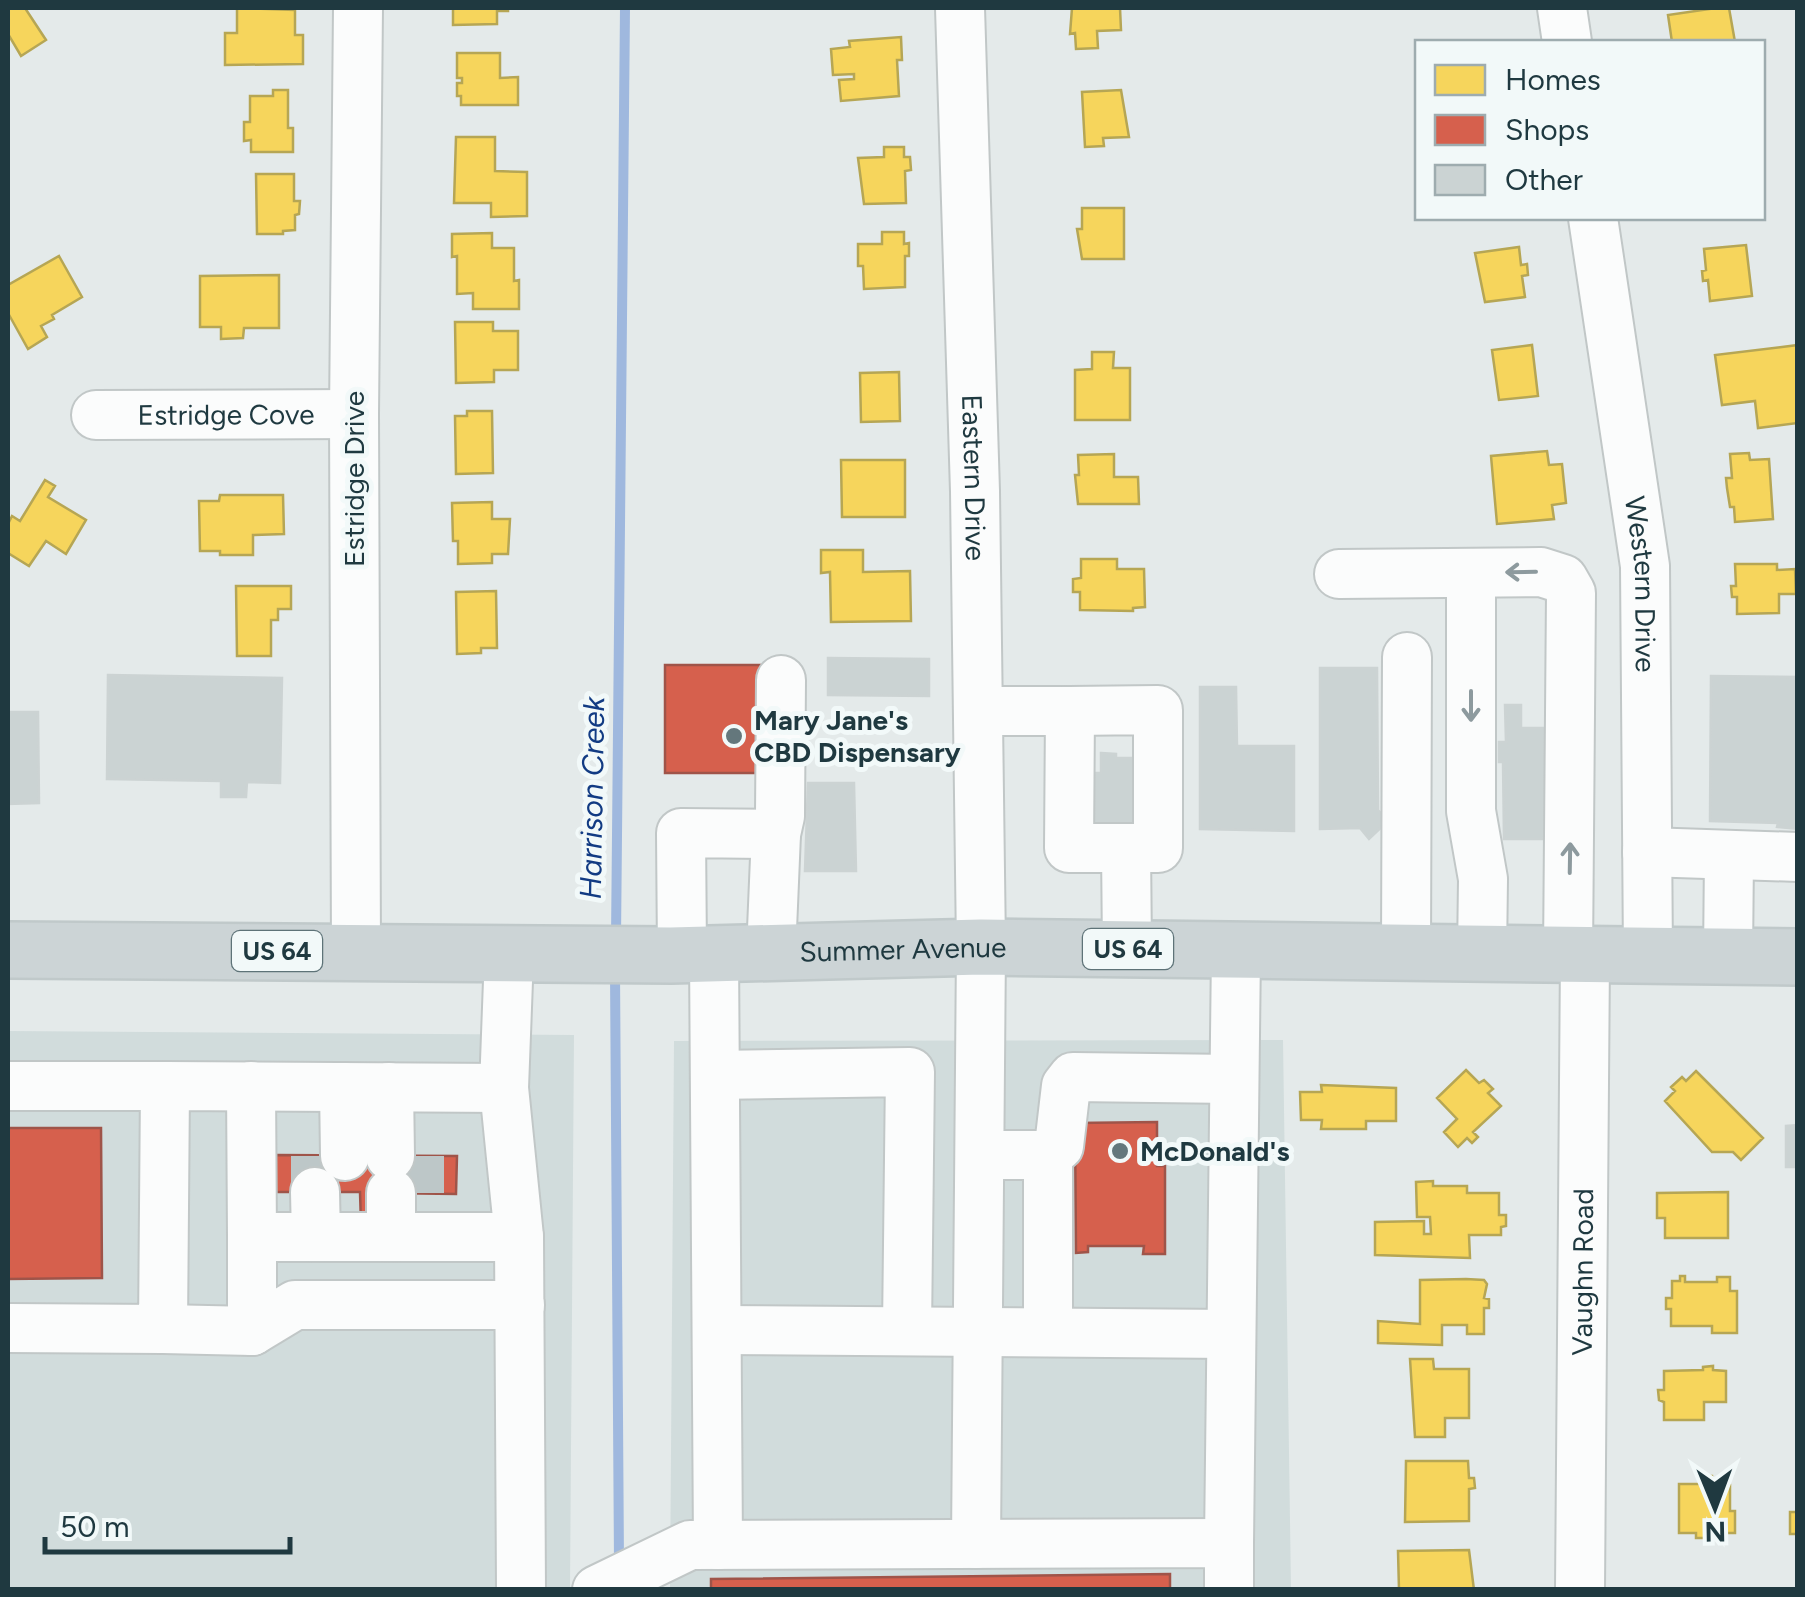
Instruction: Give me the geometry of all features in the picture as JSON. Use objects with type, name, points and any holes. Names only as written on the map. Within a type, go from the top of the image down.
[{"type":"main road","name":"Summer Avenue","points":[[8,950],[689,954],[982,947],[1798,958]]},
{"type":"street","name":"Estridge Drive","points":[[356,951],[354,414],[358,8]]},
{"type":"street","name":"Eastern Drive","points":[[960,8],[974,432],[982,947],[976,1544]]},
{"type":"street","points":[[1562,8],[1567,40]]},
{"type":"street","name":"Western Drive","points":[[1593,220],[1645,566],[1648,956]]},
{"type":"street","name":"Estridge Cove","points":[[96,415],[354,414]]},
{"type":"street","name":"Vaughn Road","points":[[1471,573],[1541,572],[1563,579],[1572,593],[1580,1590]]},
{"type":"street","points":[[1339,574],[1471,573],[1471,811],[1483,879],[1482,954]]},
{"type":"street","points":[[1406,953],[1407,657]]},
{"type":"street","points":[[1571,680],[1646,678]]},
{"type":"street","points":[[771,953],[780,816],[781,680]]},
{"type":"street","points":[[978,711],[1158,710],[1158,848],[1069,848],[1070,711]]},
{"type":"street","points":[[692,1558],[716,1330],[715,1075],[689,954],[682,833],[776,834]]},
{"type":"street","points":[[1126,848],[1127,949]]},
{"type":"street","points":[[1647,852],[1798,857]]},
{"type":"street","points":[[1728,957],[1729,855]]},
{"type":"street","points":[[1229,1590],[1236,951]]},
{"type":"street","points":[[521,1590],[520,1236],[504,1088],[528,954]]},
{"type":"street","points":[[715,1075],[910,1072],[906,1330]]},
{"type":"street","points":[[980,1156],[1048,1155],[1059,1146],[1066,1086],[1072,1077],[1234,1079]]},
{"type":"street","points":[[8,1086],[504,1088]]},
{"type":"street","points":[[163,1329],[166,1086]]},
{"type":"street","points":[[252,1086],[252,1331]]},
{"type":"street","points":[[341,1305],[371,1201],[367,1087]]},
{"type":"street","points":[[367,1087],[371,1201],[434,1305]]},
{"type":"street","points":[[1048,1155],[1048,1332]]},
{"type":"street","points":[[252,1238],[371,1201],[520,1236]]},
{"type":"street","points":[[8,1328],[252,1331],[295,1306],[520,1305]]},
{"type":"street","points":[[716,1330],[1231,1334]]},
{"type":"street","points":[[597,1590],[692,1558],[976,1544],[1229,1543]]},
{"type":"shaded area","points":[[8,1031],[574,1035],[570,1589],[8,1590]]},
{"type":"shaded area","points":[[1283,1040],[1291,1589],[670,1590],[674,1041]]},
{"type":"building: Homes","points":[[8,8],[25,8],[46,40],[21,56],[8,34]]},
{"type":"building: Homes","points":[[237,8],[295,10],[295,35],[303,35],[303,64],[225,65],[225,33],[237,33]]},
{"type":"building: Homes","points":[[453,8],[508,11],[497,11],[497,24],[453,25]]},
{"type":"building: Homes","points":[[1072,8],[1120,8],[1121,30],[1097,31],[1098,48],[1076,49],[1075,33],[1070,34]]},
{"type":"building: Homes","points":[[1729,8],[1735,40],[1672,40],[1668,15]]},
{"type":"building: Homes","points":[[901,37],[902,60],[897,60],[899,96],[841,101],[839,80],[854,79],[854,74],[833,75],[831,49],[850,47],[849,41]]},
{"type":"building: Homes","points":[[457,53],[500,53],[500,78],[518,77],[518,105],[461,105],[461,96],[457,96],[457,83],[462,83],[462,78],[457,78]]},
{"type":"building: Homes","points":[[273,90],[288,90],[288,128],[293,128],[293,152],[251,152],[251,140],[244,141],[244,122],[250,122],[250,96],[273,96]]},
{"type":"building: Homes","points":[[1121,90],[1129,137],[1103,138],[1104,146],[1085,147],[1082,92]]},
{"type":"building: Homes","points":[[456,137],[495,137],[495,171],[527,172],[527,216],[491,217],[491,203],[454,203]]},
{"type":"building: Homes","points":[[884,147],[904,147],[904,157],[910,157],[911,170],[905,171],[906,203],[864,204],[858,158],[884,157]]},
{"type":"building: Homes","points":[[256,174],[294,174],[294,201],[300,201],[295,230],[257,234]]},
{"type":"building: Homes","points":[[1082,208],[1124,208],[1124,259],[1082,259],[1077,229],[1082,229]]},
{"type":"building: Homes","points":[[882,232],[904,232],[904,244],[909,243],[905,287],[864,289],[858,244],[882,244]]},
{"type":"building: Homes","points":[[492,233],[492,248],[514,248],[519,309],[473,309],[473,293],[457,294],[457,256],[452,257],[452,234]]},
{"type":"building: Homes","points":[[1746,245],[1752,296],[1710,301],[1708,280],[1703,281],[1704,249]]},
{"type":"building: Homes","points":[[1519,247],[1521,265],[1527,264],[1528,275],[1522,276],[1525,297],[1485,302],[1475,253]]},
{"type":"building: Homes","points":[[59,256],[82,297],[52,315],[54,319],[41,326],[47,337],[28,349],[8,313],[8,285]]},
{"type":"building: Homes","points":[[279,275],[279,328],[244,328],[243,338],[221,339],[221,327],[200,327],[200,276]]},
{"type":"building: Homes","points":[[455,322],[493,322],[493,331],[518,331],[518,370],[494,370],[494,382],[456,383]]},
{"type":"building: Homes","points":[[1532,345],[1538,396],[1499,400],[1492,350]]},
{"type":"building: Homes","points":[[1798,345],[1798,423],[1758,428],[1755,401],[1722,405],[1715,355]]},
{"type":"building: Homes","points":[[1092,352],[1114,352],[1113,368],[1130,368],[1130,420],[1075,420],[1075,370],[1092,369]]},
{"type":"building: Homes","points":[[899,372],[900,421],[861,422],[860,373]]},
{"type":"building: Homes","points":[[467,411],[492,411],[493,473],[456,474],[455,416],[467,416]]},
{"type":"building: Homes","points":[[1547,451],[1549,465],[1562,464],[1566,503],[1552,505],[1554,519],[1497,524],[1491,456]]},
{"type":"building: Homes","points":[[1749,453],[1750,460],[1769,459],[1773,519],[1735,522],[1726,478],[1732,478],[1730,454]]},
{"type":"building: Homes","points":[[1114,454],[1114,477],[1138,477],[1139,504],[1078,504],[1078,455]]},
{"type":"building: Homes","points":[[841,460],[905,460],[905,517],[842,517]]},
{"type":"building: Homes","points":[[45,480],[55,486],[48,497],[86,520],[66,554],[46,541],[29,566],[8,553],[8,524],[12,516],[20,521]]},
{"type":"building: Homes","points":[[220,495],[283,495],[284,534],[253,535],[253,555],[200,551],[199,501],[219,501]]},
{"type":"building: Homes","points":[[492,502],[492,519],[510,519],[508,554],[492,554],[492,563],[458,564],[452,503]]},
{"type":"building: Homes","points":[[821,550],[863,550],[863,572],[910,571],[911,621],[831,622],[830,572],[821,573]]},
{"type":"building: Homes","points":[[1081,559],[1117,559],[1117,569],[1144,569],[1145,607],[1133,611],[1080,610],[1080,592],[1073,592],[1073,579],[1081,578]]},
{"type":"building: Homes","points":[[1735,564],[1777,564],[1777,570],[1795,569],[1796,594],[1779,594],[1779,613],[1737,614],[1737,597],[1732,597],[1731,586],[1736,586]]},
{"type":"building: Homes","points":[[236,586],[291,586],[291,609],[278,609],[278,620],[271,620],[271,656],[237,656]]},
{"type":"building: Homes","points":[[496,591],[497,648],[457,654],[456,592]]},
{"type":"building: Homes","points":[[1466,1070],[1479,1083],[1484,1080],[1493,1089],[1488,1093],[1501,1106],[1473,1132],[1478,1137],[1472,1143],[1467,1138],[1458,1147],[1444,1132],[1457,1119],[1437,1098]]},
{"type":"building: Homes","points":[[1696,1071],[1763,1138],[1741,1160],[1733,1152],[1712,1152],[1665,1101],[1675,1091],[1671,1087],[1682,1077],[1686,1081]]},
{"type":"building: Homes","points":[[1321,1085],[1396,1088],[1396,1121],[1366,1121],[1366,1129],[1321,1129],[1322,1120],[1301,1120],[1300,1092],[1322,1092]]},
{"type":"building: Homes","points":[[1433,1181],[1433,1186],[1467,1186],[1467,1193],[1499,1193],[1499,1215],[1506,1215],[1501,1235],[1469,1235],[1470,1258],[1375,1255],[1375,1222],[1424,1221],[1424,1234],[1431,1234],[1430,1217],[1417,1217],[1416,1182]]},
{"type":"building: Homes","points":[[1728,1192],[1728,1238],[1665,1238],[1665,1218],[1657,1218],[1657,1193]]},
{"type":"building: Homes","points":[[1680,1276],[1685,1276],[1685,1282],[1717,1282],[1717,1277],[1730,1277],[1730,1291],[1737,1291],[1737,1333],[1712,1333],[1712,1326],[1671,1326],[1666,1298],[1672,1298],[1672,1281],[1680,1281]]},
{"type":"building: Homes","points":[[1420,1280],[1484,1280],[1487,1284],[1484,1298],[1489,1299],[1489,1308],[1484,1308],[1484,1334],[1467,1334],[1467,1325],[1442,1325],[1442,1345],[1378,1343],[1378,1321],[1420,1324]]},
{"type":"building: Homes","points":[[1410,1359],[1433,1359],[1434,1369],[1469,1369],[1469,1418],[1445,1418],[1445,1437],[1415,1437]]},
{"type":"building: Homes","points":[[1713,1366],[1713,1370],[1726,1371],[1726,1402],[1704,1402],[1704,1420],[1664,1420],[1664,1402],[1659,1400],[1658,1390],[1664,1390],[1664,1371]]},
{"type":"building: Homes","points":[[1406,1461],[1468,1461],[1469,1478],[1474,1478],[1475,1488],[1469,1489],[1469,1521],[1405,1522]]},
{"type":"building: Homes","points":[[1706,1476],[1712,1476],[1713,1485],[1730,1485],[1735,1533],[1707,1533],[1707,1538],[1696,1538],[1696,1533],[1679,1533],[1679,1484],[1706,1484]]},
{"type":"building: Homes","points":[[1790,1512],[1798,1512],[1798,1534],[1790,1534]]},
{"type":"building: Homes","points":[[1469,1550],[1474,1590],[1399,1590],[1398,1551]]},
{"type":"building: Shops","points":[[665,665],[770,665],[772,773],[665,773]]},
{"type":"building: Shops","points":[[1157,1122],[1157,1166],[1165,1166],[1165,1254],[1143,1254],[1144,1246],[1088,1246],[1088,1252],[1076,1253],[1075,1123]]},
{"type":"building: Shops","points":[[8,1128],[101,1128],[102,1278],[8,1279]]},
{"type":"building: Shops","points":[[276,1155],[457,1156],[456,1194],[379,1193],[373,1223],[361,1224],[360,1192],[276,1192]]},
{"type":"building: Shops","points":[[1170,1574],[1170,1590],[711,1590],[711,1579]]},
{"type":"building: Other","points":[[828,658],[929,659],[929,696],[828,695]]},
{"type":"building: Other","points":[[1320,668],[1377,668],[1378,810],[1388,821],[1369,839],[1360,828],[1320,829]]},
{"type":"building: Other","points":[[108,675],[282,678],[280,783],[247,782],[246,797],[221,797],[221,781],[107,779]]},
{"type":"building: Other","points":[[1711,676],[1798,677],[1798,829],[1777,827],[1778,823],[1710,821]]},
{"type":"building: Other","points":[[1200,687],[1236,687],[1237,746],[1294,746],[1294,831],[1200,829]]},
{"type":"building: Other","points":[[1505,705],[1521,705],[1521,728],[1546,728],[1549,839],[1504,839],[1499,742],[1506,742]]},
{"type":"building: Other","points":[[8,712],[38,712],[39,803],[8,804]]},
{"type":"building: Other","points":[[1101,753],[1116,754],[1116,758],[1152,758],[1147,825],[1091,828],[1091,773],[1101,773]]},
{"type":"building: Other","points":[[808,783],[854,783],[856,871],[805,871]]},
{"type":"building: Other","points":[[1798,1125],[1798,1167],[1786,1167],[1786,1126]]},
{"type":"waterway","name":"Harrison Creek","points":[[616,939],[625,8]]},
{"type":"waterway","name":"Harrison Creek","points":[[615,971],[619,1564]]},
{"type":"tunnel","points":[[315,1156],[315,1192]]},
{"type":"tunnel","points":[[420,1156],[420,1193]]},
{"type":"place","name":"Mary Jane's CBD Dispensary","points":[[734,736]]},
{"type":"place","name":"McDonald's","points":[[1120,1151]]}]
